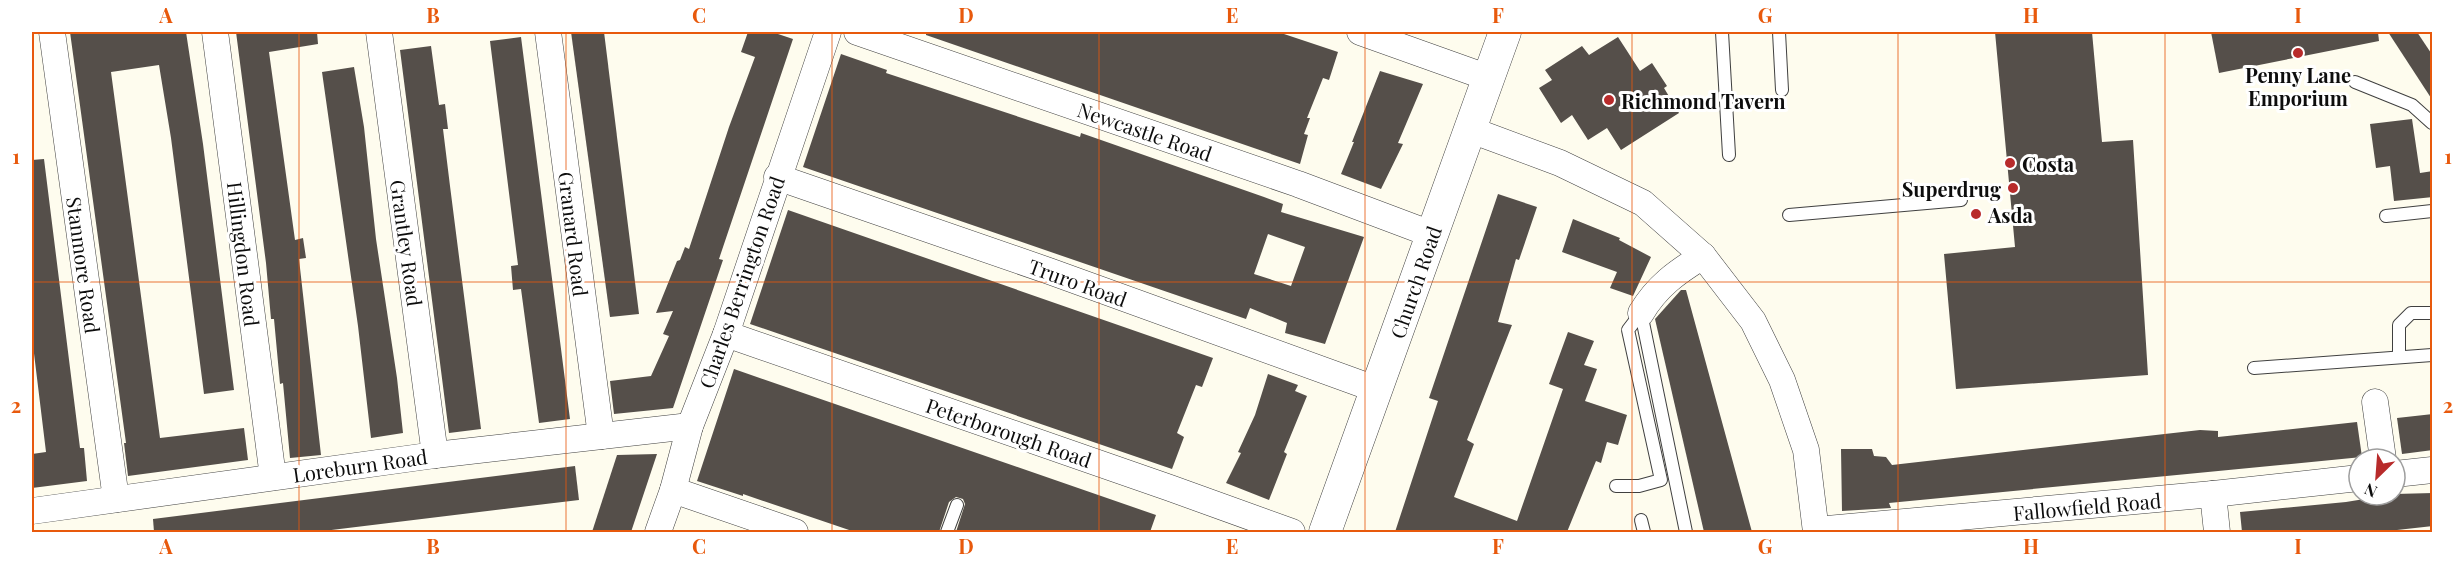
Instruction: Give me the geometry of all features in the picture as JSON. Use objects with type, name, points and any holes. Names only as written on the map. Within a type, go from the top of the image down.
[{"type":"street","name":"Stanmore Road","points":[[52,32],[116,499]]},
{"type":"street","name":"Hillingdon Road","points":[[215,32],[273,477]]},
{"type":"street","name":"Grantley Road","points":[[379,32],[435,456]]},
{"type":"street","name":"Granard Road","points":[[548,32],[601,436]]},
{"type":"street","name":"Charles Berrington Road","points":[[658,532],[673,490],[690,426],[726,334],[777,177],[828,32]]},
{"type":"street","name":"Newcastle Road","points":[[857,32],[1298,184],[1431,234]]},
{"type":"street","points":[[1360,32],[1489,78]]},
{"type":"street","name":"Church Road","points":[[1326,532],[1505,32]]},
{"type":"street","points":[[1471,130],[1560,163],[1643,203],[1703,256],[1753,321],[1782,380],[1806,450],[1816,531]]},
{"type":"street","name":"Truro Road","points":[[777,177],[1049,271],[1378,390]]},
{"type":"street","points":[[1641,313],[1652,294],[1668,279],[1703,256]]},
{"type":"street","name":"Peterborough Road","points":[[726,334],[1292,532]]},
{"type":"street","points":[[2375,402],[2381,447]]},
{"type":"street","name":"Loreburn Road","points":[[32,511],[435,456],[690,426]]},
{"type":"street","points":[[2407,473],[2433,470]]},
{"type":"street","name":"Fallowfield Road","points":[[1816,531],[2347,479]]},
{"type":"street","points":[[673,490],[795,532]]},
{"type":"street","points":[[2213,494],[2217,532]]},
{"type":"lane","points":[[1722,32],[1729,155]]},
{"type":"lane","points":[[1779,32],[1782,90]]},
{"type":"lane","points":[[2355,82],[2412,105],[2433,123]]},
{"type":"lane","points":[[1789,215],[1961,200]]},
{"type":"lane","points":[[2386,216],[2433,211]]},
{"type":"lane","points":[[1616,486],[1639,486],[1661,480],[1628,330],[1641,313]]},
{"type":"lane","points":[[1641,313],[1686,532]]},
{"type":"lane","points":[[2399,357],[2399,325],[2411,314],[2433,313]]},
{"type":"lane","points":[[2254,368],[2433,354]]},
{"type":"lane","points":[[947,532],[957,505]]},
{"type":"lane","points":[[1641,520],[1644,532]]},
{"type":"building","points":[[70,32],[186,32],[203,144],[234,390],[204,394],[171,138],[159,65],[111,72],[160,438],[244,428],[248,460],[128,476],[124,443],[126,443]]},
{"type":"building","points":[[236,32],[317,32],[318,44],[269,52],[295,240],[303,238],[306,258],[299,259],[321,455],[290,458],[283,383],[280,384],[274,319],[271,319],[266,263]]},
{"type":"building","points":[[571,32],[604,32],[639,314],[610,317]]},
{"type":"building","points":[[748,32],[772,32],[793,39],[719,259],[723,260],[673,408],[614,414],[610,381],[651,376],[669,336],[663,334],[673,311],[656,313],[677,261],[680,260],[685,247],[689,249],[729,127],[755,57],[741,52]]},
{"type":"building","points":[[926,32],[1278,32],[1338,52],[1329,80],[1323,78],[1307,118],[1310,118],[1304,134],[1308,135],[1300,164],[926,35]]},
{"type":"building","points":[[1995,32],[2092,32],[2102,142],[2133,140],[2148,375],[1956,389],[1944,254],[2015,247]]},
{"type":"building","points":[[2211,32],[2378,32],[2379,41],[2219,73]]},
{"type":"building","points":[[2388,32],[2417,32],[2433,56],[2433,101]]},
{"type":"building","points":[[521,37],[570,419],[539,423],[521,289],[513,290],[511,266],[518,265],[490,41]]},
{"type":"building","name":"Richmond Tavern","points":[[1618,37],[1640,71],[1652,63],[1667,86],[1664,88],[1679,113],[1621,150],[1607,128],[1588,140],[1572,115],[1561,123],[1539,88],[1552,80],[1545,70],[1582,46],[1589,55]]},
{"type":"building","points":[[431,46],[439,105],[445,104],[448,129],[443,129],[481,429],[449,433],[400,50]]},
{"type":"building","points":[[841,54],[887,70],[886,73],[1080,137],[1081,133],[1264,197],[1283,204],[1281,212],[1364,237],[1325,344],[1285,333],[1287,323],[1250,308],[1246,319],[803,167]],"holes":[[[1268,234],[1305,247],[1291,286],[1254,274]]]},
{"type":"building","points":[[354,67],[364,127],[376,239],[403,433],[371,438],[358,326],[322,72]]},
{"type":"building","points":[[1380,71],[1423,84],[1398,143],[1403,144],[1381,189],[1341,174]]},
{"type":"building","points":[[2412,119],[2420,173],[2433,171],[2433,197],[2394,201],[2390,166],[2376,168],[2370,124]]},
{"type":"building","points":[[44,159],[80,448],[84,448],[87,481],[32,488],[32,454],[46,452],[32,337],[32,160]]},
{"type":"building","points":[[1498,194],[1537,207],[1519,260],[1516,259],[1498,322],[1512,325],[1467,440],[1474,444],[1454,497],[1517,521],[1563,389],[1549,384],[1568,332],[1594,341],[1584,365],[1597,369],[1585,401],[1627,415],[1618,445],[1607,442],[1601,463],[1596,461],[1567,532],[1395,532],[1438,401],[1429,398]]},
{"type":"building","points":[[788,210],[1213,358],[1202,387],[1196,385],[1177,433],[1184,437],[1172,469],[750,324]]},
{"type":"building","points":[[1573,219],[1620,238],[1619,240],[1651,257],[1633,296],[1610,288],[1617,272],[1562,252]]},
{"type":"building","points":[[1681,290],[1686,290],[1752,532],[1704,532],[1655,319]]},
{"type":"building","points":[[734,369],[1156,515],[1150,532],[956,532],[965,504],[963,499],[956,497],[949,502],[939,532],[855,532],[697,481]]},
{"type":"building","points":[[1268,374],[1298,385],[1295,391],[1307,396],[1284,452],[1287,454],[1269,500],[1226,483],[1241,453],[1238,452],[1255,415]]},
{"type":"building","points":[[2433,414],[2433,450],[2407,453],[2407,447],[2401,447],[2397,418]]},
{"type":"building","points":[[2357,422],[2361,447],[2347,447],[2347,458],[1889,503],[1891,508],[1842,511],[1841,449],[1872,449],[1874,456],[1886,457],[1892,465],[2200,430],[2218,431],[2218,437]]},
{"type":"building","points":[[657,454],[631,532],[592,532],[617,455]]},
{"type":"building","points":[[575,466],[579,500],[315,532],[154,532],[153,519]]},
{"type":"building","points":[[2433,493],[2433,526],[2379,532],[2242,532],[2240,512],[2347,502],[2347,507],[2407,507],[2407,494]]},
{"type":"place","name":"Penny Lane Emporium","points":[[2298,53]]},
{"type":"place","name":"Richmond Tavern","points":[[1609,100]]},
{"type":"place","name":"Costa","points":[[2010,163]]},
{"type":"place","name":"Superdrug","points":[[2013,188]]},
{"type":"place","name":"Asda","points":[[1976,214]]}]
